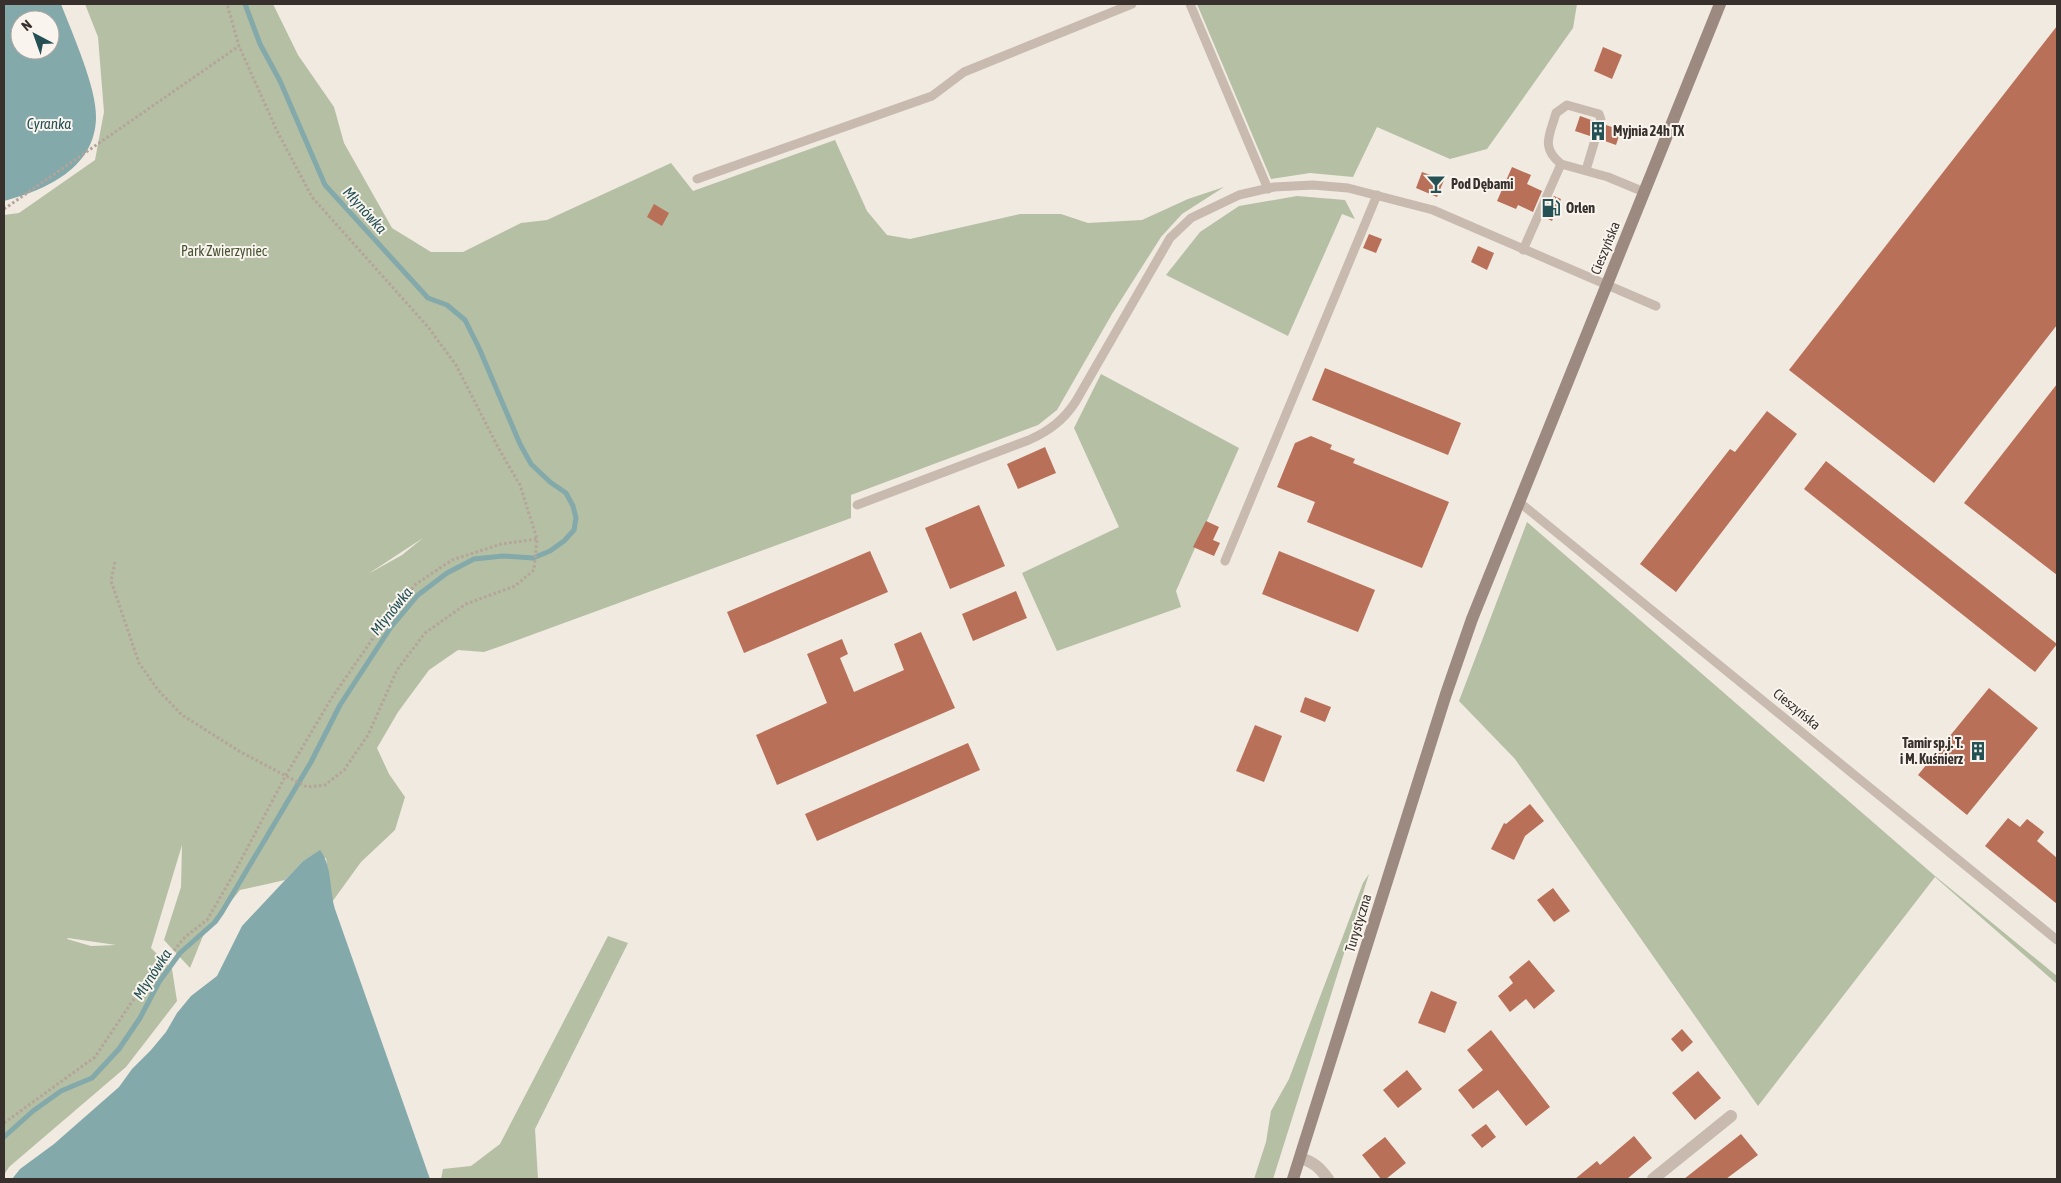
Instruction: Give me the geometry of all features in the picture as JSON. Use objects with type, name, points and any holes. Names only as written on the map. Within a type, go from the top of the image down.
[{"type":"main road","name":"Cieszyńska","points":[[1452,676],[1518,503],[1720,4]]},
{"type":"main road","name":"Turystyczna","points":[[1293,1179],[1452,676]]},
{"type":"street","points":[[1653,1179],[1731,1116]]},
{"type":"street","points":[[1300,1158],[1318,1167],[1328,1179]]},
{"type":"lane","points":[[697,179],[932,96],[964,72],[1132,4]]},
{"type":"lane","points":[[1190,4],[1268,188]]},
{"type":"lane","points":[[1586,170],[1601,120],[1598,114],[1567,105],[1556,112],[1548,148],[1552,156],[1561,164],[1586,170],[1644,192]]},
{"type":"lane","points":[[1523,250],[1561,164]]},
{"type":"lane","points":[[857,505],[1029,440],[1056,425],[1076,402],[1170,238],[1190,218],[1239,195],[1268,188],[1313,185],[1348,188],[1377,195],[1433,210],[1656,306]]},
{"type":"lane","points":[[1225,561],[1377,195]]},
{"type":"lane","name":"Cieszyńska","points":[[1518,503],[2057,940]]},
{"type":"path","points":[[115,562],[111,581],[135,654],[138,662],[158,690],[182,715],[239,751],[307,786],[325,785],[344,770],[368,736],[397,670],[425,633],[466,604],[515,586],[534,570],[537,539],[520,485],[500,451],[456,365],[428,327],[312,197],[278,131],[239,46],[227,4]]},
{"type":"path","points":[[4,209],[239,46]]},
{"type":"path","points":[[4,1124],[95,1057],[143,988],[185,937],[206,920],[232,877],[286,775],[331,699],[380,628],[416,584],[452,560],[501,544],[537,539]]},
{"type":"green space","name":"Park Zwierzyniec","points":[[85,4],[273,4],[298,55],[334,107],[344,143],[392,228],[431,252],[463,252],[521,223],[547,220],[671,163],[693,191],[835,140],[867,211],[887,235],[910,239],[1020,214],[1061,214],[1088,223],[1142,220],[1188,199],[1224,187],[1182,214],[1161,237],[1112,314],[1057,410],[1038,425],[851,495],[851,518],[484,652],[458,650],[429,670],[398,712],[377,748],[389,774],[405,797],[395,830],[361,862],[332,902],[326,858],[302,862],[285,880],[240,890],[203,936],[190,968],[164,940],[181,887],[182,845],[151,948],[172,969],[177,1001],[126,1067],[9,1167],[4,1175],[4,215],[19,213],[95,160],[104,112],[98,37]],"holes":[[[423,538],[402,555],[368,574]],[[68,938],[116,945],[91,946]]]},
{"type":"green space","points":[[1197,4],[1577,4],[1573,28],[1487,149],[1450,159],[1377,127],[1353,177],[1310,173],[1271,179]]},
{"type":"green space","points":[[1297,196],[1345,200],[1355,219],[1342,214],[1288,336],[1166,275],[1200,232],[1239,206]]},
{"type":"green space","points":[[1101,374],[1239,448],[1176,591],[1181,607],[1057,651],[1022,573],[1119,527],[1074,428]]},
{"type":"green space","points":[[1527,522],[1935,876],[2057,976],[2057,984],[1935,877],[1758,1106],[1515,759],[1459,701]]},
{"type":"green space","points":[[1369,874],[1273,1179],[1254,1179],[1266,1142],[1271,1111],[1289,1079],[1363,883]]},
{"type":"green space","points":[[608,936],[628,943],[535,1129],[538,1179],[441,1179],[443,1169],[471,1166],[500,1144]]},
{"type":"water","name":"Cyranka","points":[[4,4],[61,4],[83,61],[92,92],[96,118],[93,135],[87,151],[78,163],[65,174],[51,183],[4,201]]},
{"type":"water","points":[[320,850],[327,864],[336,912],[430,1179],[12,1179],[20,1169],[54,1144],[119,1087],[132,1069],[166,1032],[177,1013],[191,996],[217,976],[242,926],[302,862]]},
{"type":"building","points":[[2057,26],[2057,325],[1934,483],[1789,370]]},
{"type":"building","points":[[1603,47],[1622,55],[1612,79],[1594,71]]},
{"type":"building","points":[[1580,116],[1594,121],[1590,136],[1575,131]]},
{"type":"building","points":[[1606,125],[1621,130],[1616,145],[1602,140]]},
{"type":"building","points":[[1512,167],[1531,175],[1527,184],[1542,191],[1533,212],[1518,205],[1516,209],[1497,201]]},
{"type":"building","points":[[1422,172],[1444,180],[1437,197],[1416,188]]},
{"type":"building","points":[[1554,196],[1561,199],[1552,221],[1544,217]]},
{"type":"building","points":[[654,204],[669,213],[662,226],[647,217]]},
{"type":"building","points":[[1369,234],[1382,239],[1376,253],[1363,248]]},
{"type":"building","points":[[1478,246],[1494,253],[1487,270],[1471,262]]},
{"type":"building","points":[[1325,368],[1461,423],[1448,455],[1312,400]]},
{"type":"building","points":[[2057,384],[2057,575],[1964,503]]},
{"type":"building","points":[[1767,411],[1797,434],[1676,592],[1640,564],[1730,449],[1735,452]]},
{"type":"building","points":[[1311,436],[1332,445],[1330,449],[1355,459],[1353,463],[1449,502],[1422,568],[1307,522],[1315,502],[1277,487],[1295,443]]},
{"type":"building","points":[[1045,447],[1056,473],[1018,489],[1007,464]]},
{"type":"building","points":[[1826,461],[2057,644],[2035,672],[1804,489]]},
{"type":"building","points":[[979,505],[1005,566],[950,589],[925,528]]},
{"type":"building","points":[[1206,521],[1219,527],[1213,540],[1220,543],[1214,556],[1193,547]]},
{"type":"building","points":[[870,551],[888,592],[744,653],[727,612]]},
{"type":"building","points":[[1279,551],[1375,590],[1358,632],[1262,594]]},
{"type":"building","points":[[1016,591],[1027,618],[973,641],[962,614]]},
{"type":"building","points":[[921,632],[955,708],[777,785],[756,735],[827,703],[807,654],[842,639],[848,654],[840,658],[854,692],[904,670],[894,644]]},
{"type":"building","name":"Tamir sp.j. T. i M. Kuśnierz","points":[[1989,688],[2038,728],[1967,815],[1918,775]]},
{"type":"building","points":[[1305,697],[1331,707],[1325,722],[1300,712]]},
{"type":"building","points":[[1255,725],[1282,736],[1264,782],[1236,771]]},
{"type":"building","points":[[968,743],[980,770],[817,841],[805,814]]},
{"type":"building","points":[[1530,804],[1544,821],[1525,836],[1514,860],[1491,849],[1504,823],[1506,824]]},
{"type":"building","points":[[2008,818],[2020,827],[2027,819],[2044,832],[2037,841],[2057,858],[2057,904],[1985,846]]},
{"type":"building","points":[[1553,888],[1570,911],[1554,922],[1537,900]]},
{"type":"building","points":[[1529,960],[1555,991],[1534,1009],[1526,999],[1510,1012],[1498,996],[1513,983],[1509,977]]},
{"type":"building","points":[[1431,991],[1457,1002],[1445,1033],[1418,1023]]},
{"type":"building","points":[[1682,1029],[1693,1042],[1682,1052],[1671,1039]]},
{"type":"building","points":[[1491,1030],[1550,1107],[1526,1126],[1498,1090],[1473,1109],[1458,1090],[1483,1070],[1467,1050]]},
{"type":"building","points":[[1407,1070],[1422,1089],[1398,1108],[1383,1090]]},
{"type":"building","points":[[1698,1071],[1721,1098],[1695,1120],[1672,1093]]},
{"type":"building","points":[[1486,1124],[1496,1137],[1482,1148],[1471,1135]]},
{"type":"building","points":[[1741,1134],[1758,1155],[1726,1179],[1684,1179]]},
{"type":"building","points":[[1634,1136],[1652,1158],[1627,1179],[1575,1179],[1597,1161],[1600,1165]]},
{"type":"building","points":[[1385,1137],[1406,1163],[1386,1179],[1381,1179],[1362,1155]]},
{"type":"waterway","name":"Młynówka","points":[[4,1137],[33,1111],[61,1091],[92,1078],[119,1049],[140,1018],[159,982],[180,953],[215,922],[222,912],[311,762],[340,705],[391,627],[418,595],[447,573],[474,559],[503,556],[533,558],[550,551],[564,541],[574,530],[576,518],[573,506],[566,493],[550,482],[531,464],[520,444],[465,320],[447,305],[428,298],[325,185],[280,81],[260,44],[245,4]]},
{"type":"place","name":"Myjnia 24h TX","points":[[1598,131]]},
{"type":"place","name":"Pod Dębami","points":[[1436,184]]},
{"type":"place","name":"Orlen","points":[[1551,208]]},
{"type":"place","name":"Tamir sp.j. T. i M. Kuśnierz","points":[[1978,751]]}]
